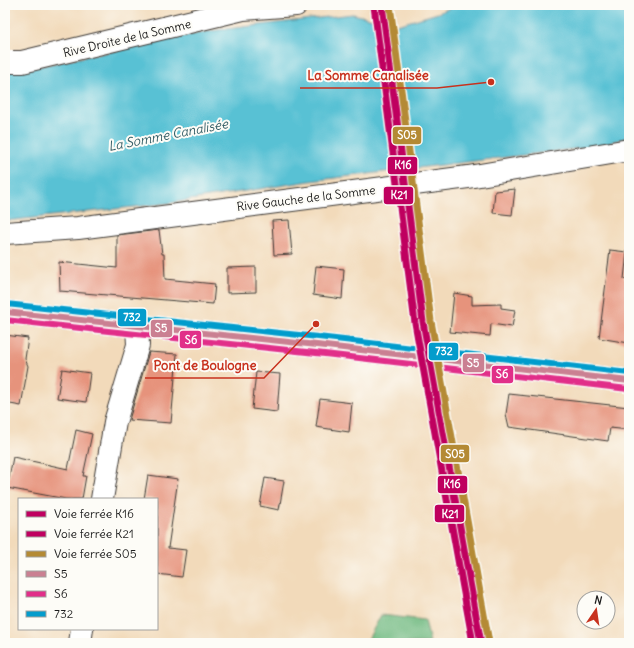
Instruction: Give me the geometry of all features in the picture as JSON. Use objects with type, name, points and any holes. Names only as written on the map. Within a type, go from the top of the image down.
[{"type":"street","points":[[206,5],[242,9]]},
{"type":"street","name":"Rive Droite de la Somme","points":[[5,62],[22,62],[242,9],[296,5]]},
{"type":"street","name":"Rive Gauche de la Somme","points":[[5,233],[78,228],[468,177],[629,150]]},
{"type":"street","points":[[5,312],[317,345],[629,381]]},
{"type":"street","points":[[102,498],[115,422],[138,345],[137,327]]},
{"type":"street","points":[[80,643],[82,630]]},
{"type":"green space","points":[[381,615],[425,620],[430,643],[366,643]]},
{"type":"water","points":[[457,5],[629,5],[629,137],[598,146],[310,181],[170,203],[5,221],[5,70],[31,68],[210,31],[353,14],[397,25],[438,13]]},
{"type":"building","points":[[515,189],[512,215],[493,213],[495,191]]},
{"type":"building","points":[[289,220],[292,254],[274,255],[272,221]]},
{"type":"building","points":[[159,230],[162,254],[164,254],[165,279],[215,284],[213,304],[60,291],[59,262],[117,268],[117,235]]},
{"type":"building","points":[[610,250],[627,252],[624,279],[629,278],[627,326],[629,326],[629,343],[599,338]]},
{"type":"building","points":[[316,266],[344,269],[342,299],[313,295]]},
{"type":"building","points":[[256,267],[256,292],[227,293],[227,268]]},
{"type":"building","points":[[454,293],[472,296],[472,305],[501,304],[501,308],[515,310],[512,327],[491,324],[490,336],[450,332]]},
{"type":"building","points":[[5,335],[28,338],[25,359],[28,366],[21,406],[5,403]]},
{"type":"building","points":[[149,352],[177,354],[171,423],[129,420]]},
{"type":"building","points":[[62,369],[90,373],[86,402],[57,398]]},
{"type":"building","points":[[256,372],[280,374],[277,412],[252,409]]},
{"type":"building","points":[[509,394],[629,407],[629,430],[610,428],[608,441],[509,427],[506,414]]},
{"type":"building","points":[[320,399],[352,403],[349,432],[316,427]]},
{"type":"building","points":[[76,430],[92,434],[83,476],[86,476],[82,498],[61,498],[7,488],[13,457],[68,469]]},
{"type":"building","points":[[148,475],[178,479],[168,548],[186,550],[182,577],[158,574],[158,498],[144,498]]},
{"type":"building","points":[[265,478],[284,481],[279,510],[260,506]]},
{"type":"rail line","name":"K16","points":[[382,5],[423,322],[481,643]]},
{"type":"rail line","name":"S05","points":[[390,5],[431,321],[489,642]]},
{"type":"rail line","name":"K21","points":[[374,6],[415,323],[473,643]]},
{"type":"transit line","name":"732","points":[[6,304],[318,337],[629,373]]},
{"type":"transit line","name":"S5","points":[[5,312],[317,345],[629,381]]},
{"type":"transit line","name":"S6","points":[[5,320],[316,353],[628,389]]},
{"type":"place","name":"La Somme Canalisée","points":[[491,82]]},
{"type":"place","name":"Pont de Boulogne","points":[[316,324]]}]
